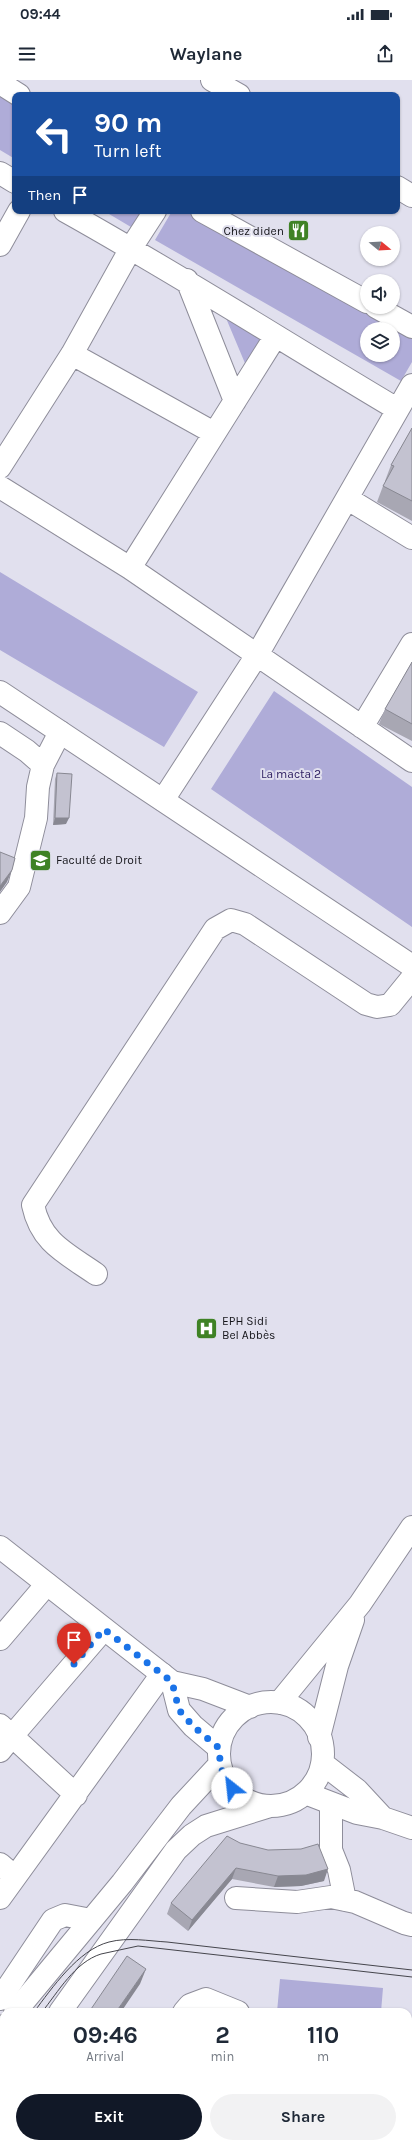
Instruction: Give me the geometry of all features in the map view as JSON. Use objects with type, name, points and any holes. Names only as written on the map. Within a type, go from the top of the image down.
[{"type":"street","points":[[0,83],[14,92]]},
{"type":"street","points":[[0,173],[12,180]]},
{"type":"street","points":[[400,189],[412,196]]},
{"type":"street","points":[[0,245],[17,214]]},
{"type":"street","points":[[70,214],[187,280],[275,337],[397,409]]},
{"type":"street","points":[[0,467],[72,354],[131,248],[153,214]]},
{"type":"street","points":[[207,214],[360,298]]},
{"type":"street","points":[[187,280],[235,401]]},
{"type":"street","points":[[389,314],[412,327]]},
{"type":"street","points":[[130,568],[275,337]]},
{"type":"street","points":[[72,354],[214,434]]},
{"type":"street","points":[[163,800],[257,655],[348,499],[397,409],[412,385]]},
{"type":"street","points":[[0,487],[130,568],[412,761]]},
{"type":"street","points":[[348,499],[412,538]]},
{"type":"street","points":[[362,727],[412,644]]},
{"type":"street","points":[[0,692],[412,966]]},
{"type":"street","points":[[0,913],[19,887],[36,818],[38,787],[43,765],[60,732]]},
{"type":"street","points":[[0,733],[27,751],[43,765]]},
{"type":"street","points":[[96,1274],[51,1243],[37,1222],[33,1205],[215,929],[231,920],[245,924],[366,1004],[377,1007],[390,1005],[412,978]]},
{"type":"street","points":[[279,1703],[360,1604],[412,1527]]},
{"type":"street","points":[[0,1547],[167,1678],[203,1689],[250,1707]]},
{"type":"street","points":[[0,1639],[47,1584]]},
{"type":"street","points":[[319,1736],[339,1660],[360,1604]]},
{"type":"street","points":[[76,1795],[4,1737],[104,1629]]},
{"type":"street","points":[[167,1678],[179,1710],[219,1756]]},
{"type":"street","points":[[0,1898],[8,1871],[76,1795],[167,1678]]},
{"type":"street","points":[[63,2008],[176,1850],[192,1835],[206,1826],[270,1806],[283,1805],[304,1794],[312,1785],[322,1763],[322,1750],[319,1736],[313,1724],[304,1714],[292,1707],[279,1703],[264,1703],[250,1707],[238,1714],[229,1723],[222,1735],[219,1756],[226,1781],[237,1795],[253,1803],[270,1806]]},
{"type":"street","points":[[18,2008],[91,1920],[219,1756]]},
{"type":"street","points":[[322,1763],[357,1790],[383,1818]]},
{"type":"street","points":[[304,1794],[356,1813],[383,1818],[412,1828]]},
{"type":"street","points":[[331,1804],[331,1850],[339,1870],[345,1900]]},
{"type":"street","points":[[236,1898],[298,1902],[331,1897],[355,1902],[412,1925]]},
{"type":"street","points":[[0,1999],[53,1920],[65,1915],[91,1920]]},
{"type":"street","points":[[187,2008],[190,2005],[206,1999],[228,2008]]},
{"type":"green space","points":[[0,94],[12,100],[12,157],[0,150]]},
{"type":"green space","points":[[109,214],[145,214],[136,230]]},
{"type":"green space","points":[[170,214],[200,214],[360,308],[360,314],[371,314],[385,322],[360,322],[360,358],[155,240]]},
{"type":"green space","points":[[223,311],[268,335],[247,368]]},
{"type":"green space","points":[[400,331],[412,338],[412,362],[401,381],[368,362],[400,362]]},
{"type":"green space","points":[[0,572],[198,692],[164,747],[0,650]]},
{"type":"green space","name":"La macta 2","points":[[274,691],[412,787],[412,927],[211,789]]},
{"type":"green space","points":[[280,1979],[383,1988],[381,2008],[277,2008]]},
{"type":"building","points":[[412,428],[412,501],[383,486],[394,466],[391,465]]},
{"type":"building","points":[[412,662],[412,724],[385,709]]},
{"type":"building","points":[[57,773],[72,774],[69,818],[55,818]]},
{"type":"building","points":[[0,852],[15,858],[12,870],[0,886]]},
{"type":"building","points":[[227,1836],[240,1843],[268,1850],[301,1849],[318,1844],[328,1869],[306,1875],[278,1876],[236,1868],[192,1920],[171,1903]]},
{"type":"building","points":[[127,1956],[146,1969],[119,2008],[92,2008]]},
{"type":"tram line","points":[[37,2008],[57,1981],[76,1961],[98,1946],[109,1942],[124,1940],[167,1942],[412,1970]]},
{"type":"tram line","points":[[45,2008],[68,1978],[83,1964],[101,1954],[138,1946],[412,1977]]},
{"type":"place","name":"Chez diden","points":[[299,231]]},
{"type":"place","name":"Faculté de Droit","points":[[40,860]]},
{"type":"place","name":"EPH Sidi Bel Abbès","points":[[206,1328]]},
{"type":"route","points":[[74,1664],[104,1629],[151,1665],[172,1682],[179,1710],[185,1715],[193,1726],[219,1748],[220,1764],[226,1781],[232,1788]]}]
